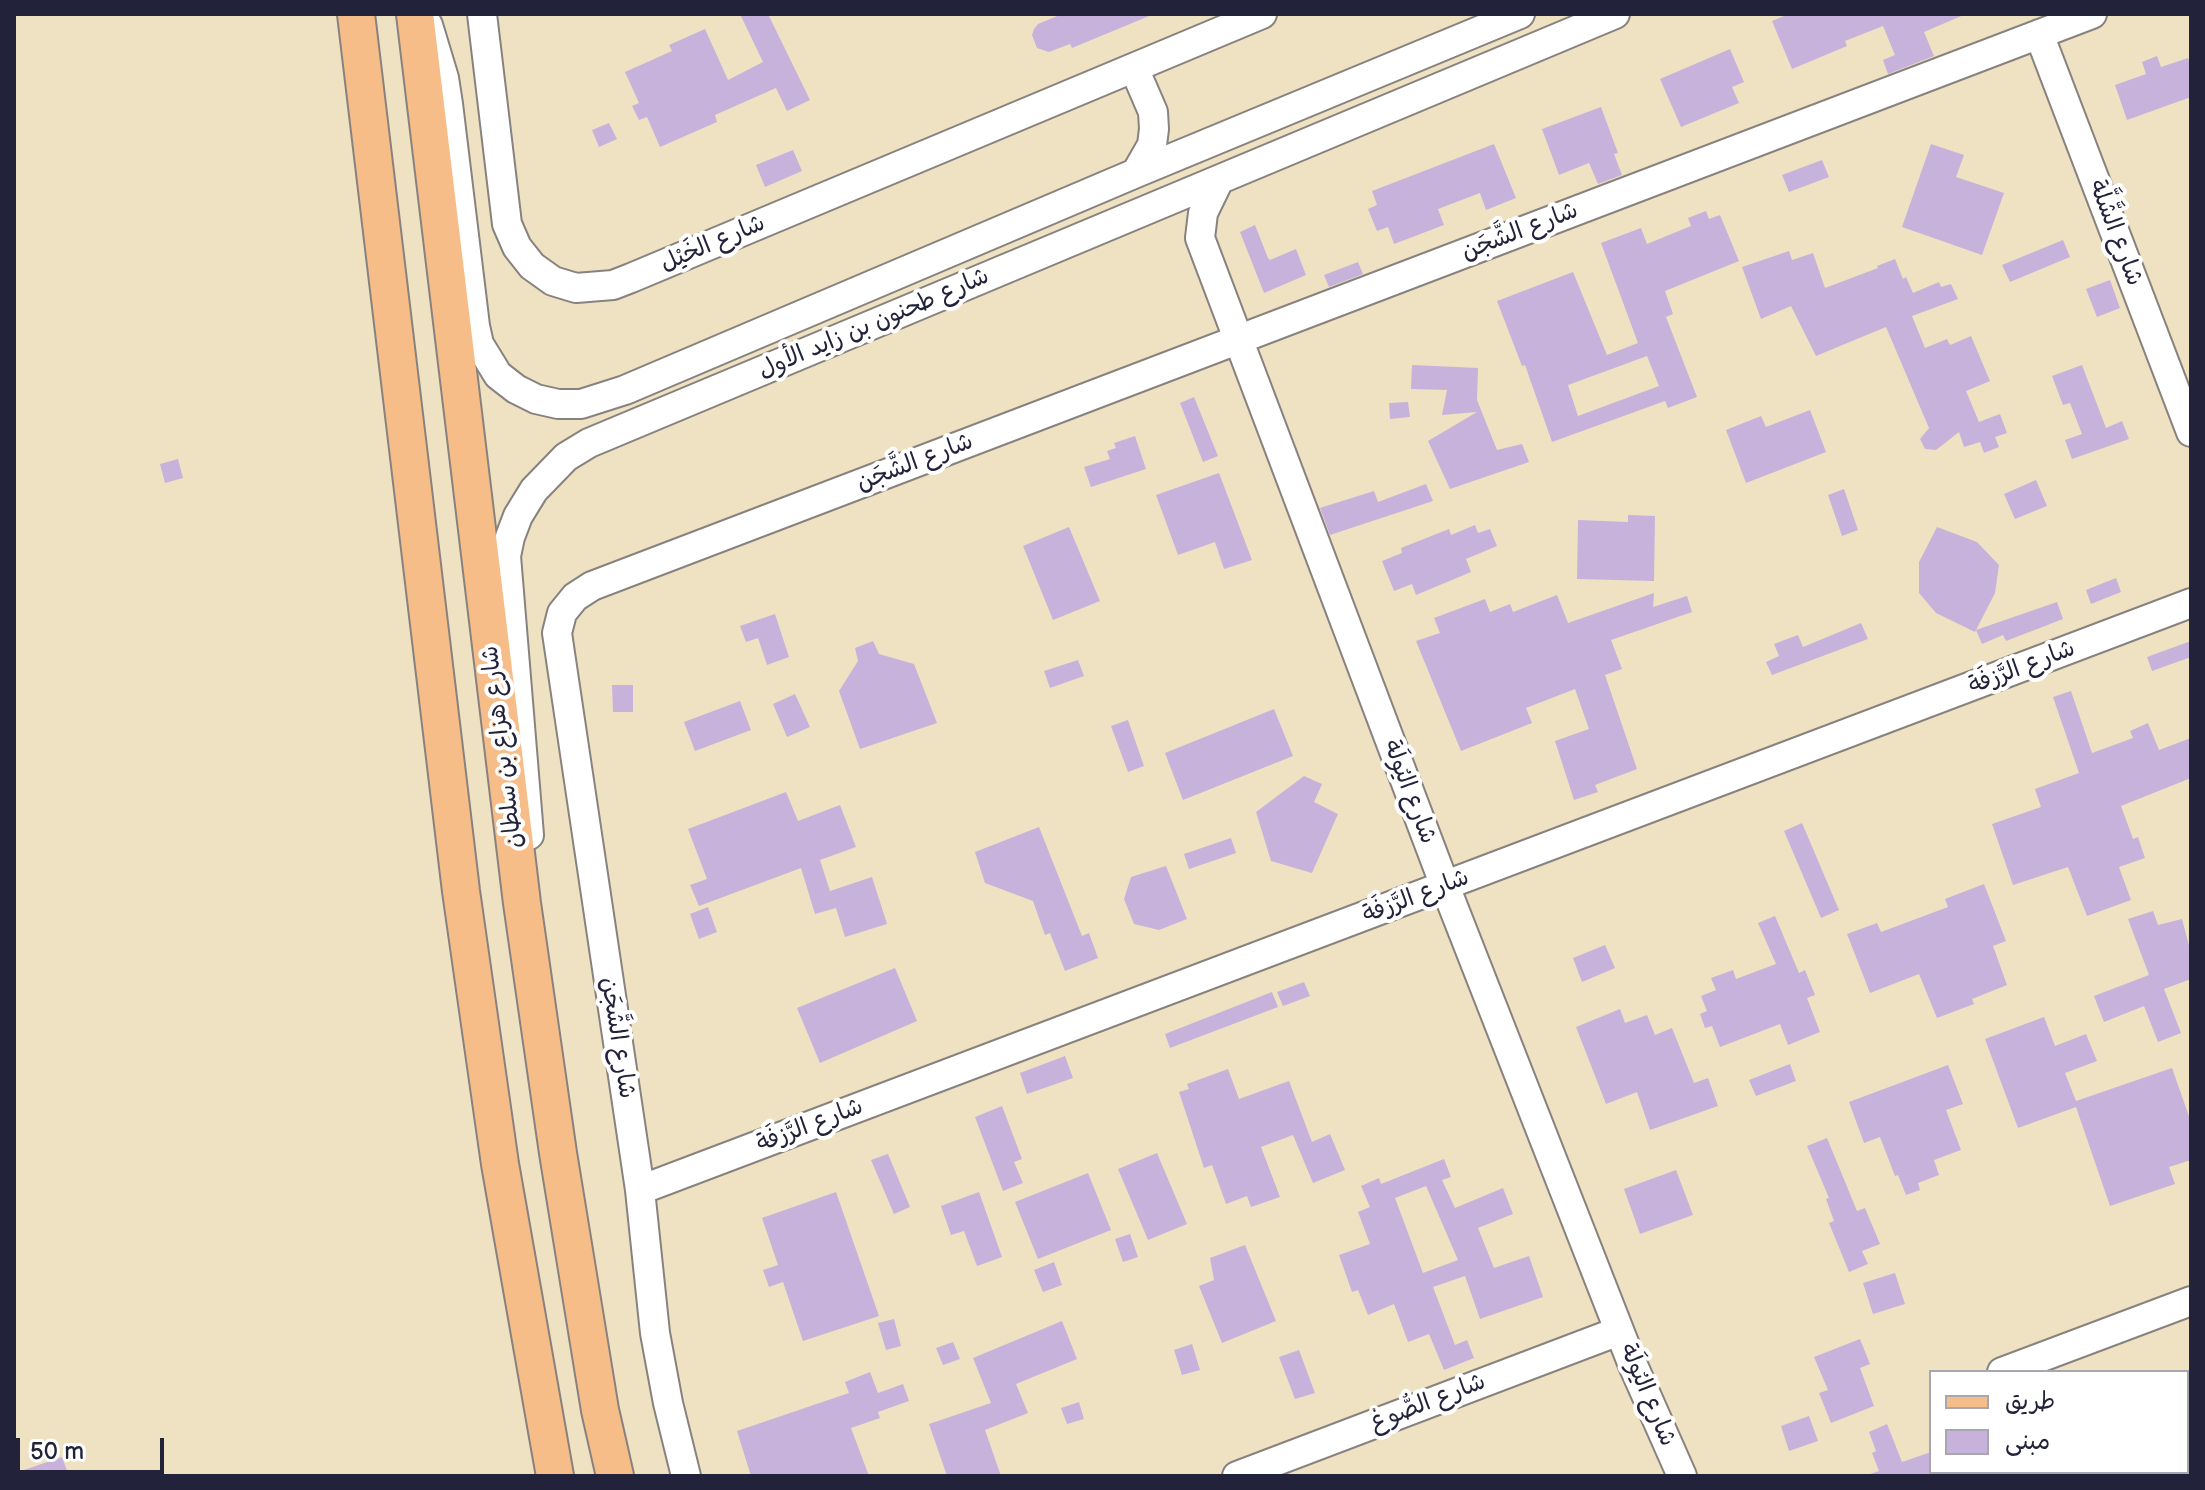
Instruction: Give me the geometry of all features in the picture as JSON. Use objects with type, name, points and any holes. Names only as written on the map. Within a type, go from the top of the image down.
[{"type":"main road","points":[[356,14],[461,891],[500,1164],[555,1476]]},
{"type":"main road","name":"شارع هزاع بن سلطان","points":[[415,14],[522,903],[560,1168],[600,1410],[615,1476]]},
{"type":"street","name":"شارع طحنون بن زايد الأول","points":[[423,14],[444,78],[479,344],[498,375],[516,389],[536,399],[558,404],[581,404],[625,390],[1520,14]]},
{"type":"street","name":"شارع الخَيْل","points":[[482,14],[507,224],[517,247],[532,266],[553,281],[576,288],[595,288],[631,278],[1262,14]]},
{"type":"street","name":"شارع طحنون بن زايد الأول","points":[[522,903],[529,861],[529,819],[506,556],[518,516],[534,490],[566,457],[589,443],[1615,14]]},
{"type":"street","name":"شارع الشَّجَن","points":[[686,1476],[655,1333],[640,1190],[559,653],[557,633],[562,613],[575,597],[592,586],[2092,14]]},
{"type":"street","name":"شارع الشَّلَّة","points":[[2039,34],[2191,432]]},
{"type":"street","points":[[1134,68],[1153,112],[1152,145],[1136,173]]},
{"type":"street","points":[[1153,112],[1179,134],[1211,143]]},
{"type":"street","points":[[1147,210],[1170,218],[1200,238],[1203,213],[1219,180]]},
{"type":"street","name":"شارع اليُولَة","points":[[1200,238],[1445,886],[1619,1331],[1682,1476]]},
{"type":"street","name":"شارع الرَّزفَة","points":[[640,1190],[2191,603]]},
{"type":"street","points":[[2007,1370],[2191,1301]]},
{"type":"street","name":"شارع الصُّوغ","points":[[1237,1476],[1619,1331]]},
{"type":"building","points":[[740,14],[768,14],[810,100],[787,111],[776,88],[715,115],[717,122],[660,147],[647,117],[639,120],[632,106],[639,103],[625,72],[672,51],[669,45],[705,29],[728,80],[763,62]]},
{"type":"building","points":[[1062,14],[1154,14],[1072,48],[1070,44],[1049,52],[1037,48],[1032,35],[1034,29],[1038,24]]},
{"type":"building","points":[[1789,14],[1966,14],[1924,32],[1934,56],[1888,74],[1883,60],[1895,55],[1883,26],[1845,41],[1847,46],[1792,69],[1772,21]]},
{"type":"building","points":[[1730,49],[1744,82],[1732,87],[1739,103],[1681,127],[1660,79]]},
{"type":"building","points":[[2157,56],[2161,67],[2188,58],[2191,97],[2127,120],[2115,85],[2146,74],[2142,62]]},
{"type":"building","points":[[1601,107],[1618,153],[1614,154],[1622,175],[1598,184],[1589,163],[1559,175],[1542,129]]},
{"type":"building","points":[[609,123],[617,139],[599,147],[592,130]]},
{"type":"building","points":[[1494,144],[1516,198],[1486,210],[1480,193],[1438,209],[1444,225],[1394,244],[1388,227],[1377,231],[1368,209],[1377,205],[1372,191]]},
{"type":"building","points":[[1931,144],[1964,155],[1956,177],[2004,193],[1982,255],[1902,227]]},
{"type":"building","points":[[793,150],[802,171],[765,187],[756,165]]},
{"type":"building","points":[[1822,160],[1829,177],[1789,192],[1782,175]]},
{"type":"building","points":[[1706,211],[1709,219],[1720,215],[1739,261],[1665,291],[1673,314],[1666,317],[1697,397],[1668,408],[1665,401],[1552,442],[1525,365],[1522,366],[1497,301],[1573,272],[1607,355],[1638,343],[1601,243],[1641,228],[1647,244],[1691,226],[1688,218]],"holes":[[[1647,356],[1659,386],[1578,416],[1568,385]]]},
{"type":"building","points":[[1255,225],[1270,260],[1296,249],[1306,275],[1264,293],[1240,232]]},
{"type":"building","points":[[2063,240],[2070,257],[2010,282],[2002,265]]},
{"type":"building","points":[[1789,251],[1792,260],[1813,253],[1825,288],[1895,259],[1913,293],[1939,282],[1941,287],[1951,284],[1958,299],[1912,316],[1925,348],[1947,339],[1950,345],[1971,336],[1990,381],[1966,391],[1979,422],[2000,414],[2007,433],[1995,437],[1999,447],[1984,453],[1980,442],[1964,447],[1959,432],[1936,450],[1925,449],[1920,439],[1929,428],[1886,327],[1816,356],[1791,306],[1761,319],[1742,267]]},
{"type":"building","points":[[1358,262],[1363,274],[1329,287],[1324,275]]},
{"type":"building","points":[[2110,280],[2120,308],[2097,317],[2086,289]]},
{"type":"building","points":[[1412,365],[1478,368],[1477,400],[1497,450],[1522,444],[1529,462],[1450,489],[1428,441],[1477,412],[1442,415],[1447,390],[1411,389]]},
{"type":"building","points":[[2082,365],[2106,428],[2122,421],[2129,439],[2072,459],[2065,440],[2082,434],[2070,403],[2063,405],[2052,376]]},
{"type":"building","points":[[1194,397],[1218,456],[1203,462],[1180,403]]},
{"type":"building","points":[[1408,402],[1410,417],[1390,419],[1389,403]]},
{"type":"building","points":[[1810,410],[1826,452],[1746,483],[1726,430],[1761,416],[1766,427]]},
{"type":"building","points":[[1135,436],[1146,469],[1091,487],[1084,467],[1110,459],[1107,451],[1116,448],[1114,443]]},
{"type":"building","points":[[178,459],[183,478],[165,483],[160,464]]},
{"type":"building","points":[[1219,473],[1252,560],[1224,569],[1215,542],[1178,555],[1156,495]]},
{"type":"building","points":[[2036,480],[2047,506],[2015,519],[2004,494]]},
{"type":"building","points":[[1426,484],[1433,501],[1330,535],[1320,508],[1374,491],[1378,502]]},
{"type":"building","points":[[1844,489],[1858,530],[1842,536],[1828,495]]},
{"type":"building","points":[[1628,515],[1655,516],[1654,581],[1577,579],[1578,520],[1628,522]]},
{"type":"building","points":[[1475,525],[1478,533],[1490,529],[1497,546],[1466,559],[1471,572],[1416,595],[1412,584],[1394,591],[1382,561],[1402,553],[1401,548],[1449,529],[1451,535]]},
{"type":"building","points":[[1069,527],[1100,601],[1053,620],[1023,546]]},
{"type":"building","points":[[1937,527],[1977,542],[1999,565],[1995,593],[1975,632],[1936,613],[1919,593],[1919,562]]},
{"type":"building","points":[[2116,578],[2121,592],[2091,604],[2086,590]]},
{"type":"building","points":[[1654,593],[1653,607],[1687,596],[1692,612],[1611,640],[1622,669],[1605,675],[1637,769],[1595,785],[1598,792],[1574,800],[1555,741],[1589,729],[1575,689],[1526,708],[1532,723],[1461,751],[1416,641],[1440,633],[1434,618],[1485,599],[1490,612],[1510,604],[1513,612],[1557,595],[1568,623]]},
{"type":"building","points":[[2057,602],[2063,619],[2006,641],[2003,635],[1982,644],[1976,630]]},
{"type":"building","points":[[775,614],[789,657],[767,665],[758,638],[746,642],[740,626]]},
{"type":"building","points":[[1861,623],[1868,639],[1772,675],[1766,662],[1779,656],[1774,644],[1798,635],[1803,647]]},
{"type":"building","points":[[873,641],[879,654],[914,664],[937,723],[860,749],[839,691],[858,661],[855,648]]},
{"type":"building","points":[[2191,641],[2191,657],[2152,671],[2147,657]]},
{"type":"building","points":[[1078,660],[1084,676],[1050,688],[1044,671]]},
{"type":"building","points":[[612,685],[633,685],[633,712],[613,712]]},
{"type":"building","points":[[2071,691],[2092,753],[2133,738],[2130,731],[2148,723],[2159,750],[2191,738],[2191,778],[2121,806],[2133,839],[2138,837],[2145,858],[2119,867],[2131,900],[2087,916],[2068,867],[2013,885],[1992,824],[2041,807],[2035,789],[2079,773],[2053,697]]},
{"type":"building","points":[[795,694],[810,727],[787,737],[773,704]]},
{"type":"building","points":[[740,701],[751,730],[695,751],[684,722]]},
{"type":"building","points":[[1274,709],[1293,756],[1183,800],[1165,753]]},
{"type":"building","points":[[1128,720],[1144,766],[1128,772],[1111,726]]},
{"type":"building","points":[[1304,776],[1322,784],[1314,802],[1338,814],[1312,873],[1271,861],[1256,812]]},
{"type":"building","points":[[786,792],[798,821],[840,805],[856,847],[820,860],[830,891],[872,877],[887,924],[845,937],[836,908],[815,914],[801,868],[699,906],[690,885],[707,879],[688,829]]},
{"type":"building","points":[[1802,823],[1839,910],[1821,918],[1784,831]]},
{"type":"building","points":[[1039,827],[1082,936],[1089,933],[1098,958],[1065,971],[1050,933],[1045,935],[1033,901],[985,883],[975,852]]},
{"type":"building","points":[[1231,838],[1236,853],[1189,869],[1184,854]]},
{"type":"building","points":[[1166,866],[1187,919],[1159,930],[1134,924],[1124,899],[1131,877]]},
{"type":"building","points":[[1984,884],[2006,941],[1993,946],[2007,985],[1972,999],[1974,1004],[1937,1018],[1919,974],[1870,993],[1847,934],[1877,923],[1881,932],[1948,907],[1945,899]]},
{"type":"building","points":[[708,907],[717,932],[699,939],[690,914]]},
{"type":"building","points":[[2153,911],[2158,925],[2182,919],[2191,953],[2191,979],[2164,989],[2181,1033],[2158,1042],[2144,1006],[2104,1022],[2094,996],[2149,975],[2128,919]]},
{"type":"building","points":[[1775,916],[1799,973],[1805,970],[1815,995],[1807,998],[1820,1032],[1788,1045],[1780,1024],[1720,1047],[1712,1026],[1705,1028],[1700,1014],[1707,1011],[1701,996],[1716,990],[1711,978],[1733,970],[1736,979],[1776,964],[1758,923]]},
{"type":"building","points":[[1605,945],[1615,968],[1582,982],[1573,958]]},
{"type":"building","points":[[895,968],[917,1021],[820,1063],[797,1008]]},
{"type":"building","points":[[1304,982],[1310,996],[1283,1006],[1277,992]]},
{"type":"building","points":[[1272,992],[1278,1007],[1170,1048],[1165,1034]]},
{"type":"building","points":[[1620,1009],[1625,1023],[1647,1015],[1655,1035],[1672,1028],[1694,1083],[1708,1078],[1718,1106],[1650,1130],[1637,1092],[1606,1104],[1576,1027]]},
{"type":"building","points":[[2044,1017],[2055,1046],[2086,1034],[2097,1061],[2065,1073],[2076,1101],[2172,1068],[2191,1122],[2191,1160],[2169,1167],[2175,1184],[2110,1206],[2076,1107],[2018,1128],[1985,1039]]},
{"type":"building","points":[[1065,1056],[1073,1078],[1027,1094],[1020,1073]]},
{"type":"building","points":[[1790,1064],[1796,1081],[1756,1096],[1749,1080]]},
{"type":"building","points":[[1948,1065],[1963,1104],[1946,1110],[1961,1150],[1934,1160],[1939,1175],[1918,1183],[1920,1190],[1906,1195],[1880,1137],[1864,1143],[1849,1102]]},
{"type":"building","points":[[1228,1069],[1239,1099],[1289,1081],[1312,1142],[1330,1134],[1345,1170],[1313,1183],[1293,1135],[1261,1147],[1280,1197],[1251,1207],[1247,1196],[1226,1204],[1212,1165],[1204,1168],[1179,1092],[1189,1089],[1187,1084]]},
{"type":"building","points":[[1002,1106],[1022,1159],[1014,1162],[1023,1183],[1003,1191],[975,1117]]},
{"type":"building","points":[[1827,1138],[1857,1211],[1865,1208],[1880,1244],[1862,1251],[1868,1264],[1849,1272],[1829,1223],[1834,1221],[1826,1199],[1829,1198],[1807,1146]]},
{"type":"building","points":[[1157,1153],[1187,1224],[1148,1240],[1118,1169]]},
{"type":"building","points":[[888,1154],[910,1207],[894,1214],[871,1160]]},
{"type":"building","points":[[1444,1159],[1451,1177],[1442,1180],[1455,1208],[1503,1188],[1513,1214],[1478,1228],[1494,1268],[1529,1256],[1543,1297],[1480,1319],[1465,1276],[1433,1287],[1455,1345],[1467,1340],[1474,1358],[1444,1370],[1429,1334],[1408,1342],[1394,1304],[1368,1315],[1358,1290],[1352,1292],[1339,1255],[1370,1244],[1358,1212],[1370,1207],[1361,1186],[1379,1178],[1381,1184]],"holes":[[[1426,1186],[1458,1260],[1423,1273],[1395,1198]]]},
{"type":"building","points":[[1676,1170],[1693,1215],[1640,1234],[1624,1189]]},
{"type":"building","points":[[1088,1173],[1111,1230],[1038,1259],[1015,1202]]},
{"type":"building","points":[[836,1192],[879,1316],[803,1341],[783,1282],[769,1287],[763,1270],[778,1265],[762,1218]]},
{"type":"building","points":[[979,1192],[1002,1257],[977,1266],[964,1231],[951,1235],[941,1206]]},
{"type":"building","points":[[1130,1234],[1138,1257],[1123,1262],[1115,1239]]},
{"type":"building","points":[[1245,1245],[1276,1321],[1222,1343],[1199,1286],[1214,1280],[1210,1258]]},
{"type":"building","points":[[1054,1262],[1062,1285],[1043,1292],[1034,1270]]},
{"type":"building","points":[[1895,1273],[1905,1304],[1873,1314],[1863,1283]]},
{"type":"building","points":[[894,1319],[901,1346],[886,1350],[878,1323]]},
{"type":"building","points":[[1062,1321],[1077,1359],[1016,1384],[1028,1413],[985,1430],[1001,1476],[947,1476],[929,1424],[991,1403],[973,1358]]},
{"type":"building","points":[[1860,1339],[1870,1364],[1860,1368],[1874,1406],[1831,1423],[1819,1393],[1828,1390],[1814,1357]]},
{"type":"building","points":[[953,1342],[960,1359],[943,1365],[936,1348]]},
{"type":"building","points":[[1192,1344],[1200,1370],[1182,1375],[1174,1350]]},
{"type":"building","points":[[1299,1350],[1315,1393],[1295,1399],[1279,1357]]},
{"type":"building","points":[[870,1372],[878,1393],[903,1384],[909,1401],[878,1412],[880,1418],[851,1428],[869,1476],[751,1476],[737,1431],[849,1393],[845,1382]]},
{"type":"building","points":[[1079,1402],[1084,1419],[1067,1424],[1061,1408]]},
{"type":"building","points":[[1809,1416],[1818,1441],[1789,1451],[1781,1426]]},
{"type":"building","points":[[1887,1424],[1902,1462],[1929,1453],[1931,1476],[1871,1476],[1879,1471],[1869,1432]]},
{"type":"building","points":[[62,1457],[69,1476],[16,1476],[15,1473]]}]
